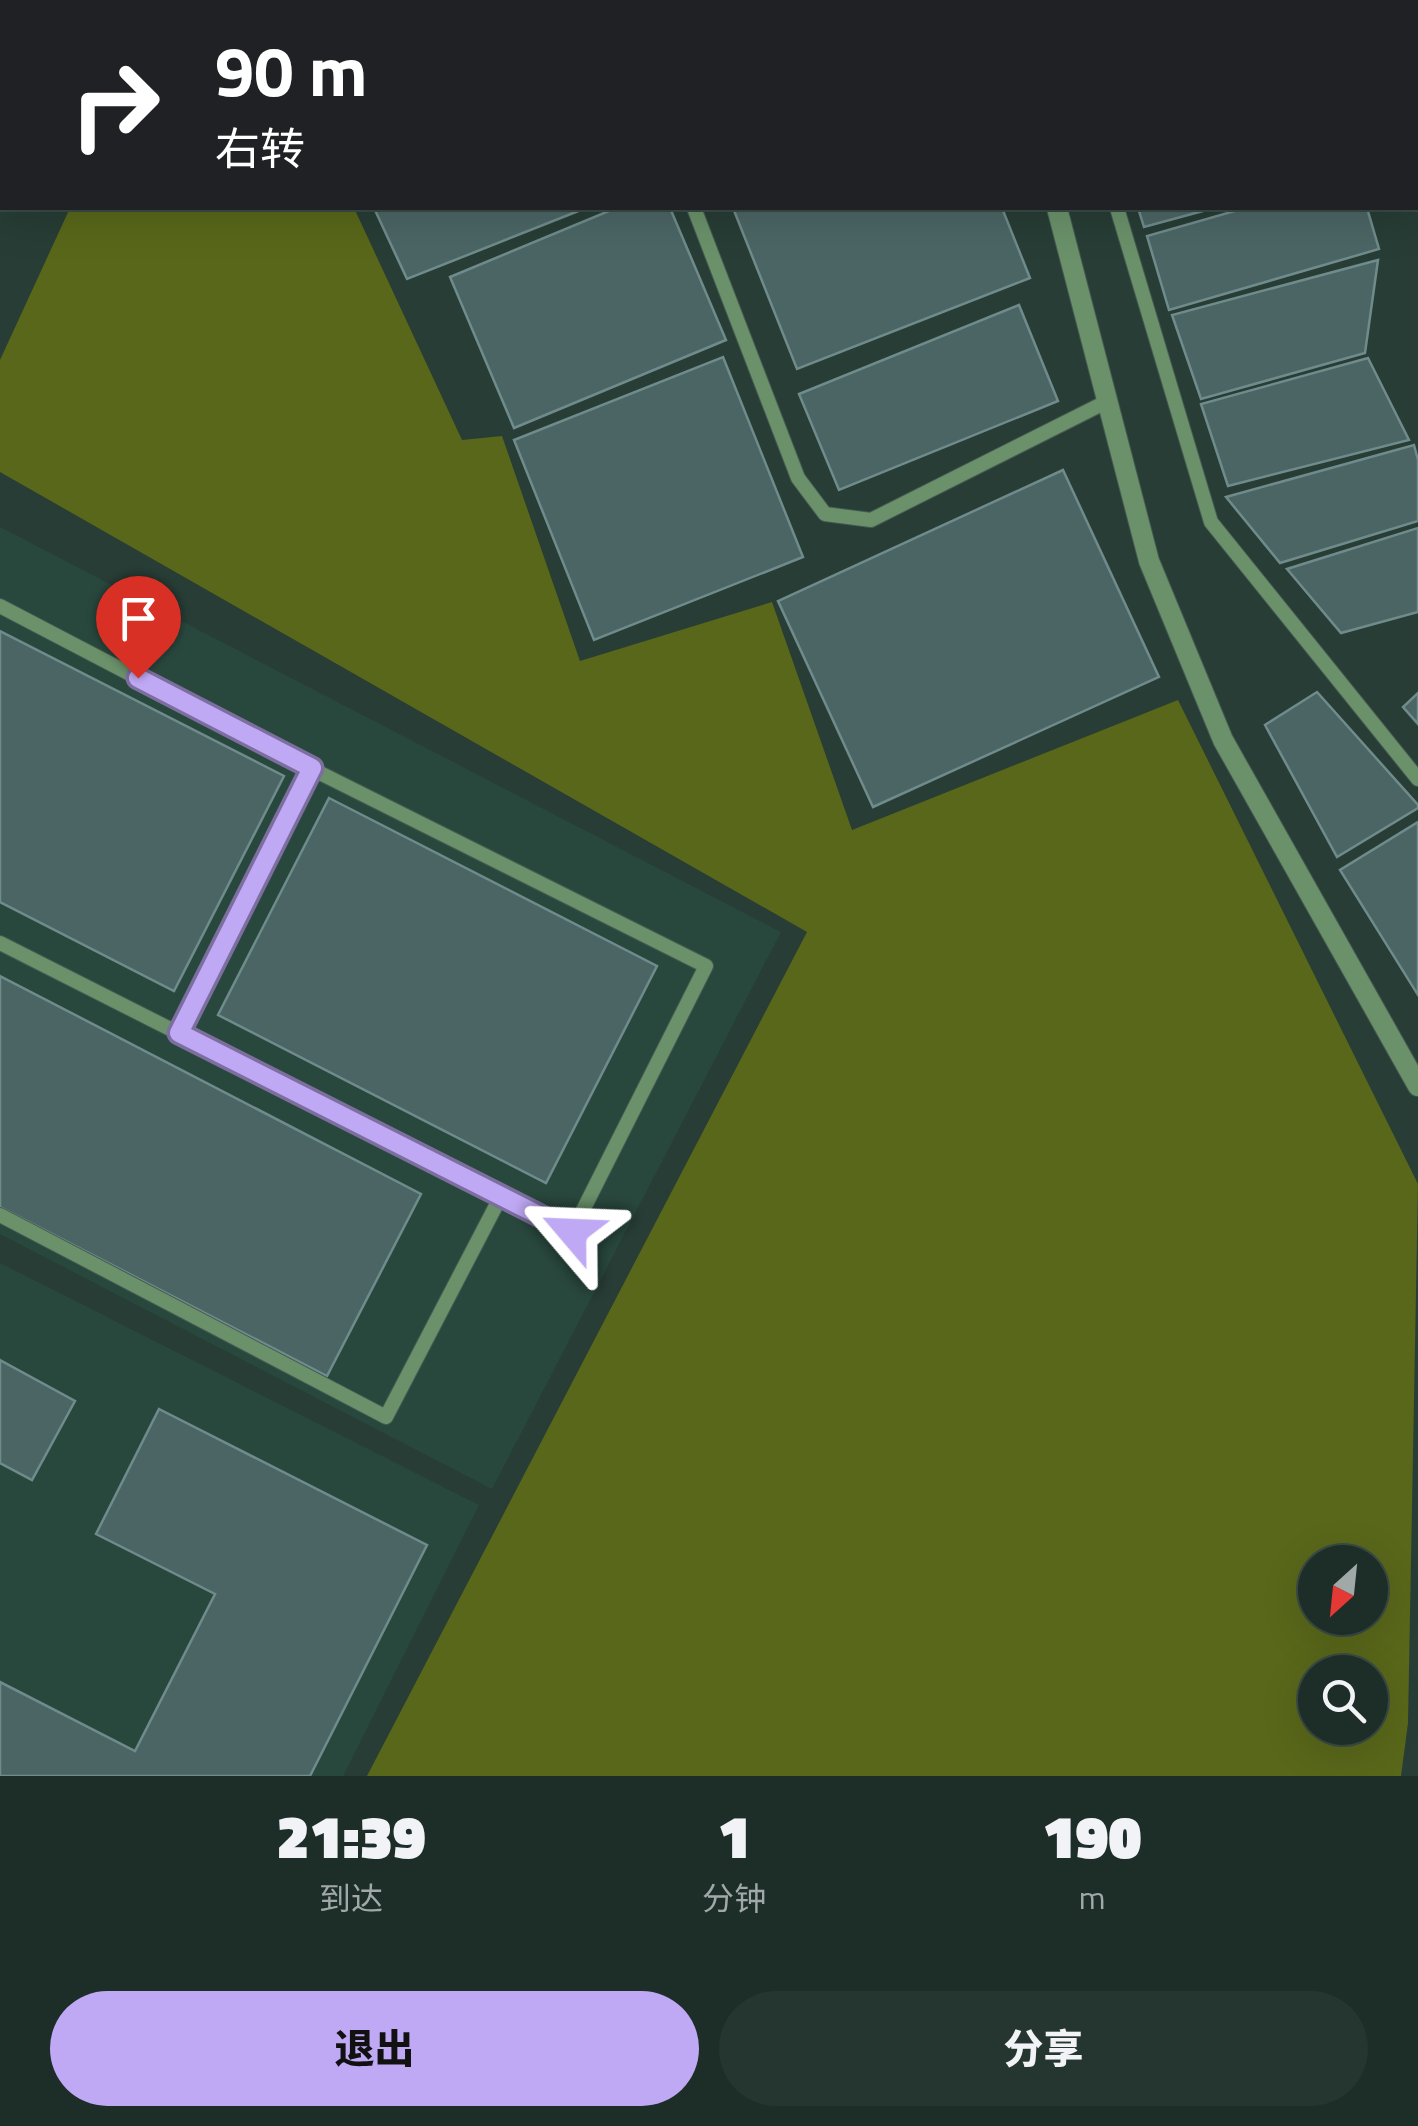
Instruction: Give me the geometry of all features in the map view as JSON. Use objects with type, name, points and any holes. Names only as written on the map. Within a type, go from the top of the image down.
[{"type":"street","points":[[1058,210],[1150,561],[1223,740],[1418,1086]]},
{"type":"lane","points":[[695,210],[798,478],[825,514],[871,520],[1108,400]]},
{"type":"lane","points":[[1119,210],[1211,522],[1418,779]]},
{"type":"lane","points":[[0,606],[706,966],[572,1232],[0,943]]},
{"type":"lane","points":[[179,1033],[312,768]]},
{"type":"lane","points":[[0,1215],[386,1417],[501,1196]]},
{"type":"shaded area","points":[[0,527],[781,932],[492,1489],[0,1234]]},
{"type":"shaded area","points":[[0,1263],[479,1505],[343,1776],[0,1776]]},
{"type":"green space","points":[[69,210],[355,210],[462,440],[502,436],[580,661],[772,602],[852,830],[1178,700],[1418,1184],[1408,1723],[1401,1776],[367,1776],[807,932],[0,472],[0,360]]},
{"type":"building","points":[[375,210],[581,210],[407,279]]},
{"type":"building","points":[[611,210],[671,210],[726,340],[514,428],[450,277]]},
{"type":"building","points":[[734,210],[1003,210],[1030,278],[797,369]]},
{"type":"building","points":[[1139,210],[1207,210],[1144,227]]},
{"type":"building","points":[[1238,210],[1368,210],[1379,249],[1169,310],[1147,236]]},
{"type":"building","points":[[1378,260],[1365,353],[1201,399],[1172,315]]},
{"type":"building","points":[[1019,305],[1058,401],[839,490],[799,394]]},
{"type":"building","points":[[723,357],[803,557],[594,640],[514,440]]},
{"type":"building","points":[[1368,358],[1409,440],[1228,486],[1201,404]]},
{"type":"building","points":[[1414,445],[1418,460],[1418,521],[1280,563],[1226,497]]},
{"type":"building","points":[[1063,470],[1159,677],[873,807],[778,601]]},
{"type":"building","points":[[1418,528],[1418,612],[1341,633],[1287,569]]},
{"type":"building","points":[[0,631],[284,776],[174,991],[0,902]]},
{"type":"building","points":[[1317,692],[1418,805],[1337,857],[1265,725]]},
{"type":"building","points":[[1418,693],[1418,724],[1403,707]]},
{"type":"building","points":[[329,798],[657,966],[546,1183],[218,1015]]},
{"type":"building","points":[[1418,822],[1418,995],[1340,870]]},
{"type":"building","points":[[0,976],[421,1194],[327,1376],[0,1207]]},
{"type":"building","points":[[0,1360],[75,1401],[32,1480],[0,1463]]},
{"type":"building","points":[[159,1409],[427,1545],[310,1776],[0,1776],[0,1682],[135,1751],[215,1594],[96,1534]]},
{"type":"route","points":[[138,678],[312,768],[179,1033],[572,1232]]}]
